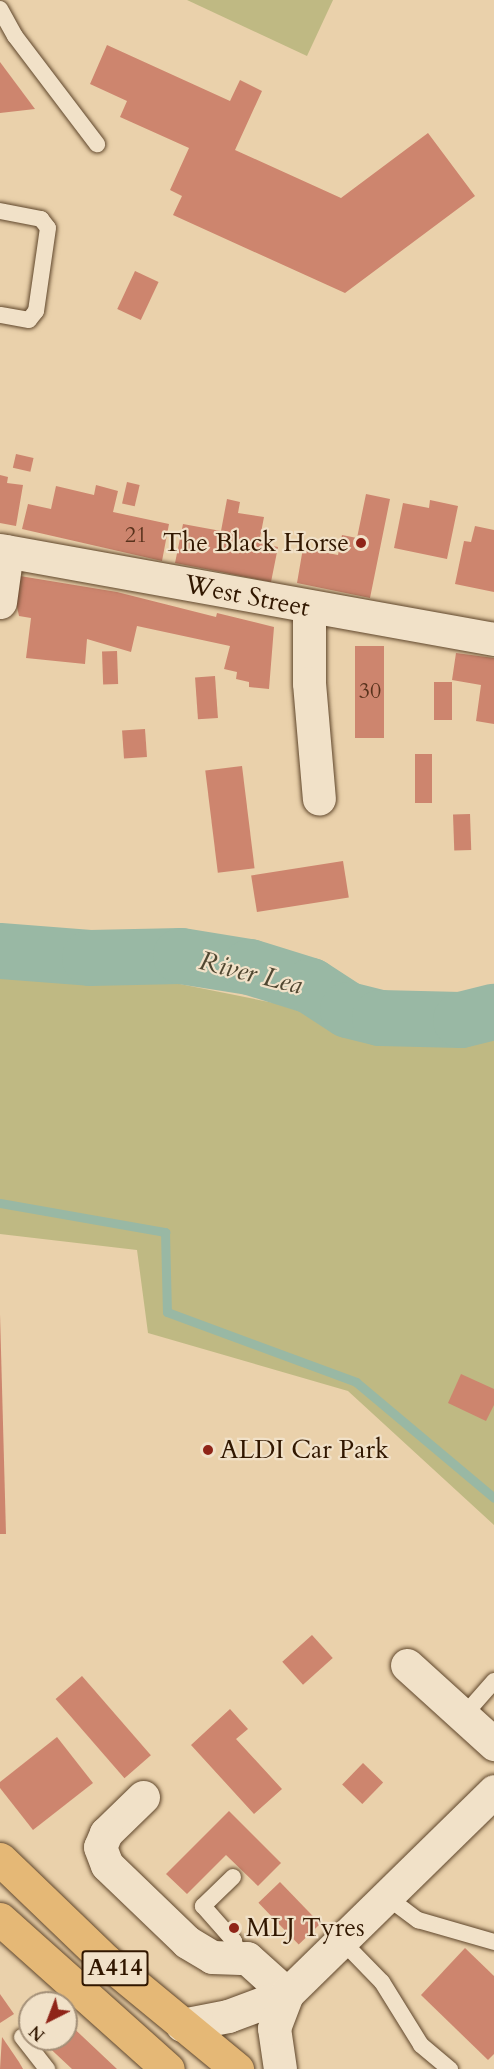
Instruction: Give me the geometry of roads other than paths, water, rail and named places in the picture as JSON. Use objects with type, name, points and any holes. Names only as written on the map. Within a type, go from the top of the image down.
[{"type":"highway","name":"A414","points":[[0,1859],[106,1961],[237,2069]]},
{"type":"highway","name":"A414","points":[[0,1919],[168,2069]]},
{"type":"street","points":[[0,602],[4,550]]},
{"type":"street","name":"West Street","points":[[4,550],[309,608],[494,639]]},
{"type":"street","points":[[309,608],[306,639],[319,799]]},
{"type":"street","points":[[407,1665],[465,1714],[494,1744]]},
{"type":"street","points":[[182,2025],[228,2016],[287,1994],[494,1791]]},
{"type":"street","points":[[143,1797],[106,1833],[101,1856],[187,1942],[213,1957],[237,1955],[258,1965],[287,1994]]},
{"type":"street","points":[[280,2069],[274,2028],[287,1994]]},
{"type":"lane","points":[[0,9],[15,36],[97,144]]},
{"type":"lane","points":[[0,211],[41,219],[48,228],[36,311],[29,320],[0,315]]},
{"type":"lane","points":[[465,1714],[494,1681]]},
{"type":"lane","points":[[233,1877],[203,1906],[234,1941],[237,1955]]},
{"type":"lane","points":[[387,1897],[418,1920],[494,1942]]},
{"type":"lane","points":[[342,1941],[382,1982],[421,2045],[450,2069]]},
{"type":"lane","points":[[33,2051],[47,2069]]},
{"type":"waterway","name":"River Lea","points":[[0,951],[90,958],[181,956],[250,967],[311,986],[348,1010],[380,1018],[461,1020],[494,1012]]},
{"type":"waterway","points":[[0,1203],[165,1232],[167,1312],[356,1382],[494,1498]]},
{"type":"place","name":"The Black Horse","points":[[361,543]]},
{"type":"place","name":"ALDI Car Park","points":[[208,1450]]},
{"type":"place","name":"MLJ Tyres","points":[[234,1928]]}]
